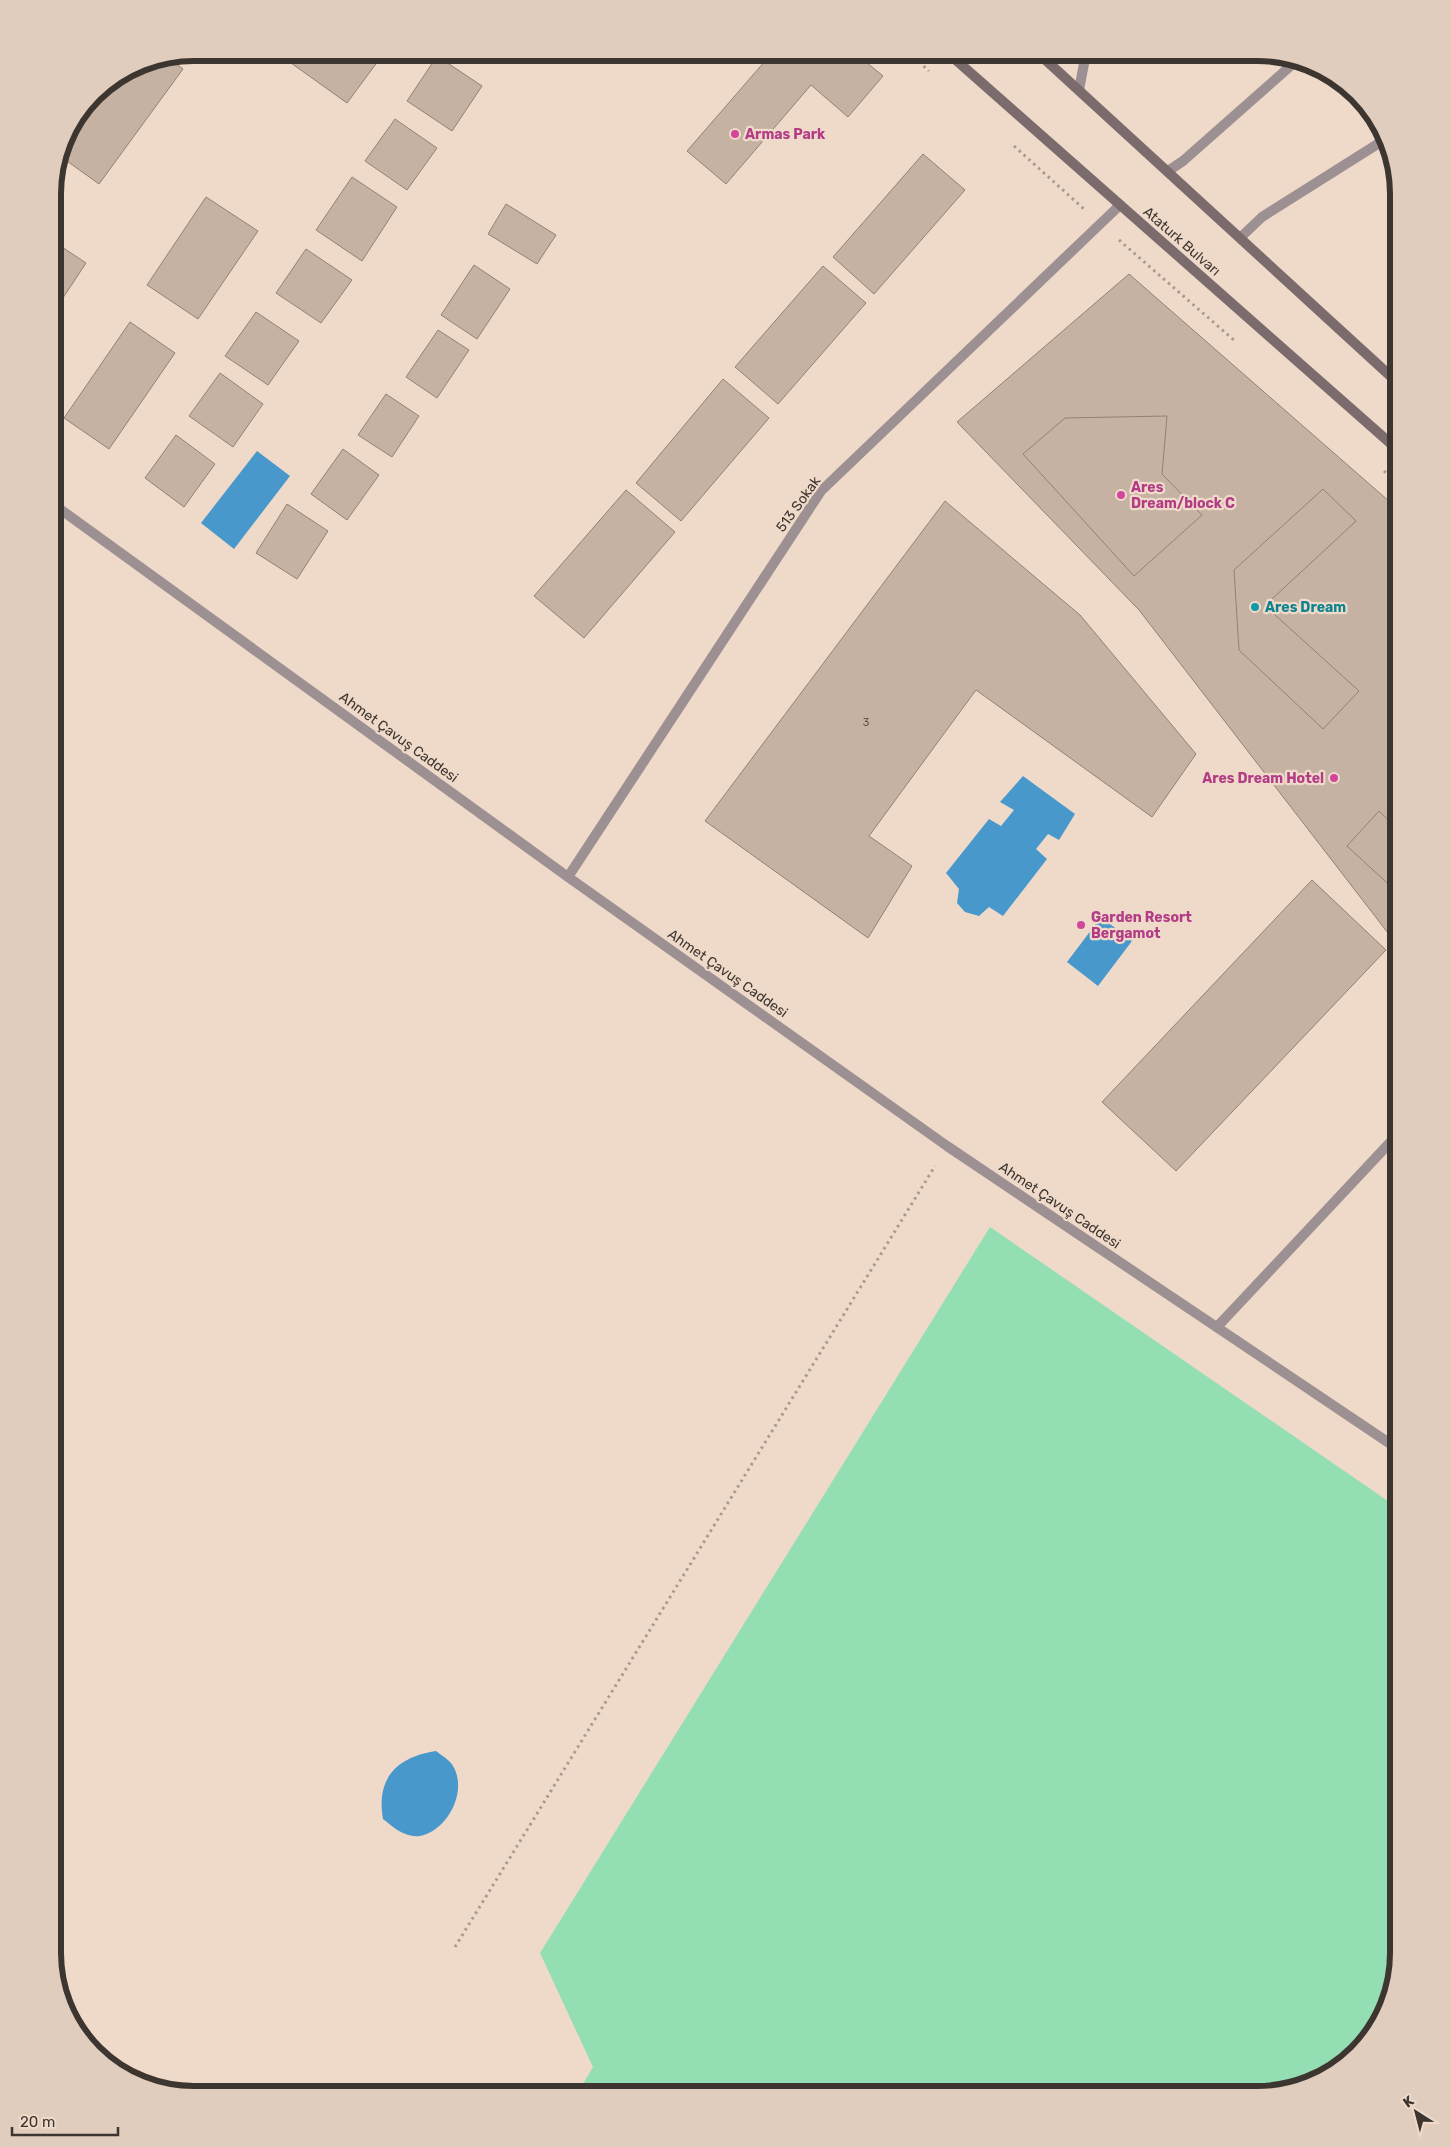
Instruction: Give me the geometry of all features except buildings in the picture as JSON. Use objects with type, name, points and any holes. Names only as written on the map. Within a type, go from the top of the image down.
[{"type":"main road","name":"Ataturk Bulvarı","points":[[958,62],[1390,443]]},
{"type":"main road","points":[[1048,62],[1390,376]]},
{"type":"street","points":[[1080,90],[1085,62]]},
{"type":"street","points":[[1168,171],[1183,161],[1291,66]]},
{"type":"street","points":[[1241,237],[1262,218],[1380,143]]},
{"type":"street","name":"513 Sokak","points":[[568,877],[821,491],[1120,205]]},
{"type":"street","name":"Ahmet Çavuş Caddesi","points":[[62,510],[568,877],[947,1146],[1390,1444]]},
{"type":"street","points":[[1216,1327],[1390,1142]]},
{"type":"path","points":[[455,1947],[947,1146]]},
{"type":"green space","points":[[990,1227],[1390,1502],[1389,1970],[1380,2004],[1362,2034],[1338,2058],[1308,2076],[1274,2085],[1257,2086],[582,2085],[593,2067],[540,1953]]},
{"type":"water","points":[[257,451],[290,476],[234,549],[201,523]]},
{"type":"water","points":[[1023,776],[1075,814],[1059,840],[1048,834],[1036,849],[1047,859],[1003,916],[989,907],[979,916],[965,912],[957,903],[959,889],[946,873],[989,819],[1001,826],[1014,810],[1000,802]]},
{"type":"water","points":[[1101,917],[1132,941],[1098,986],[1067,962]]},
{"type":"water","points":[[436,1751],[452,1764],[457,1776],[457,1798],[447,1818],[439,1826],[420,1836],[404,1834],[383,1819],[383,1792],[386,1781],[392,1772],[410,1759]]},
{"type":"place","name":"Armas Park","points":[[735,134]]},
{"type":"place","name":"Ares Dream/block C","points":[[1121,495]]},
{"type":"place","name":"Ares Dream","points":[[1255,607]]},
{"type":"place","name":"Ares Dream Hotel","points":[[1334,778]]},
{"type":"place","name":"Garden Resort Bergamot","points":[[1081,925]]}]
